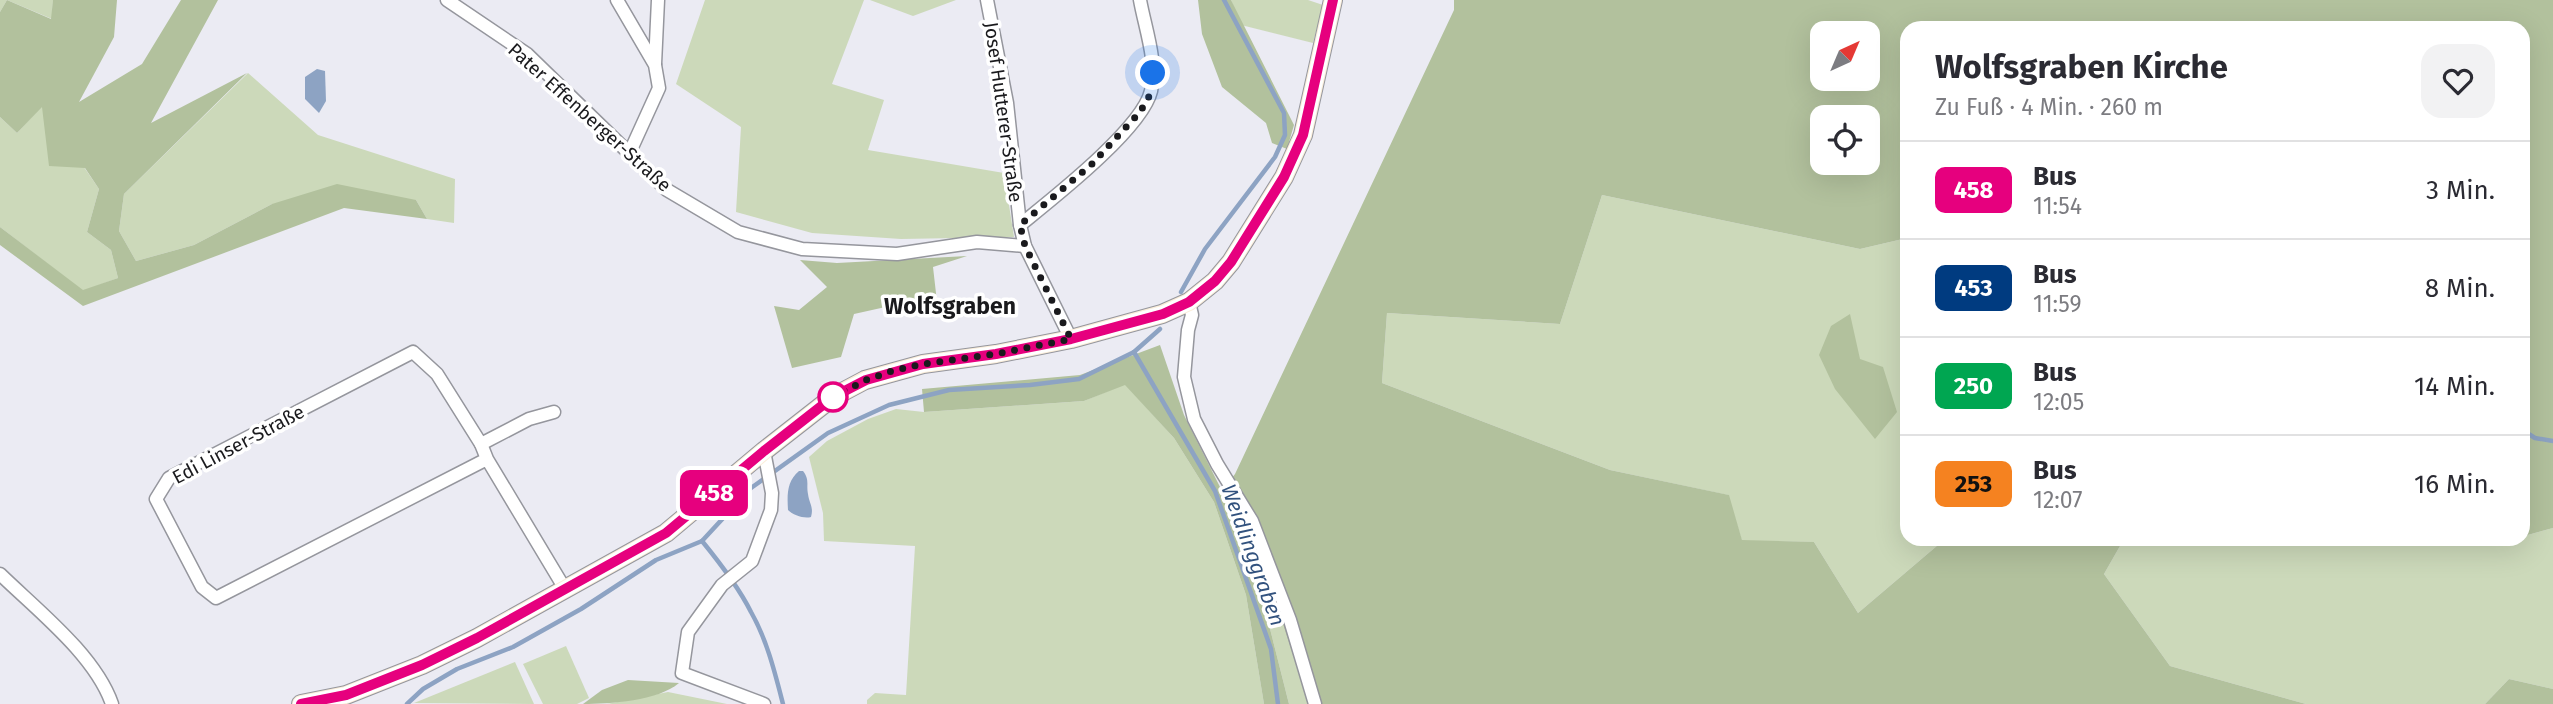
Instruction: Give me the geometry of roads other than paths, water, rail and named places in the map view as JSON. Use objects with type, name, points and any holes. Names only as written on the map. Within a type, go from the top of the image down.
[{"type":"main road","points":[[301,704],[346,695],[422,665],[477,638],[666,533],[766,460],[833,397],[866,380],[923,364],[996,354],[1071,339],[1163,314],[1189,302],[1215,281],[1231,262],[1284,177],[1303,135],[1333,0]]},
{"type":"street","name":"Pater Effenberger-Straße","points":[[447,0],[527,54],[667,190],[738,232],[802,250],[897,254],[977,242],[1025,246]]},
{"type":"street","points":[[617,0],[655,65]]},
{"type":"street","points":[[629,154],[659,88],[655,65],[658,0]]},
{"type":"street","name":"Josef Hutterer-Straße","points":[[987,0],[1007,103],[1020,225],[1025,246],[1071,339]]},
{"type":"street","points":[[1020,225],[1092,164],[1140,112],[1151,93],[1153,73],[1140,0]]},
{"type":"street","points":[[1189,302],[1192,315],[1184,377],[1194,419],[1217,464],[1252,521],[1290,620],[1315,704]]},
{"type":"street","name":"Edi Linser-Straße","points":[[487,459],[216,598],[202,587],[156,499],[169,478],[413,352],[437,374],[565,589]]},
{"type":"street","points":[[481,444],[529,419],[554,412]]},
{"type":"street","points":[[764,704],[681,673],[688,632],[722,584],[752,561],[771,510],[772,493],[766,460]]},
{"type":"street","points":[[0,574],[75,647],[107,687],[113,704]]},
{"type":"water","points":[[317,69],[325,71],[326,101],[319,113],[305,99],[305,77]]},
{"type":"water","points":[[799,471],[803,471],[806,477],[812,508],[811,517],[799,516],[788,510],[789,488]]},
{"type":"waterway","points":[[1181,292],[1205,249],[1275,157],[1285,135],[1284,113],[1224,0]]},
{"type":"waterway","points":[[407,704],[423,689],[457,669],[513,647],[581,609],[656,560],[702,541],[751,488],[828,433],[889,405],[949,390],[1079,379],[1134,352],[1160,329]]},
{"type":"waterway","name":"Weidlinggraben","points":[[1134,352],[1215,491],[1271,649],[1278,704]]},
{"type":"waterway","points":[[2530,435],[2553,441]]},
{"type":"waterway","points":[[702,541],[735,584],[757,623],[783,704]]},
{"type":"district","name":"Wolfsgraben","points":[[950,306]]}]
